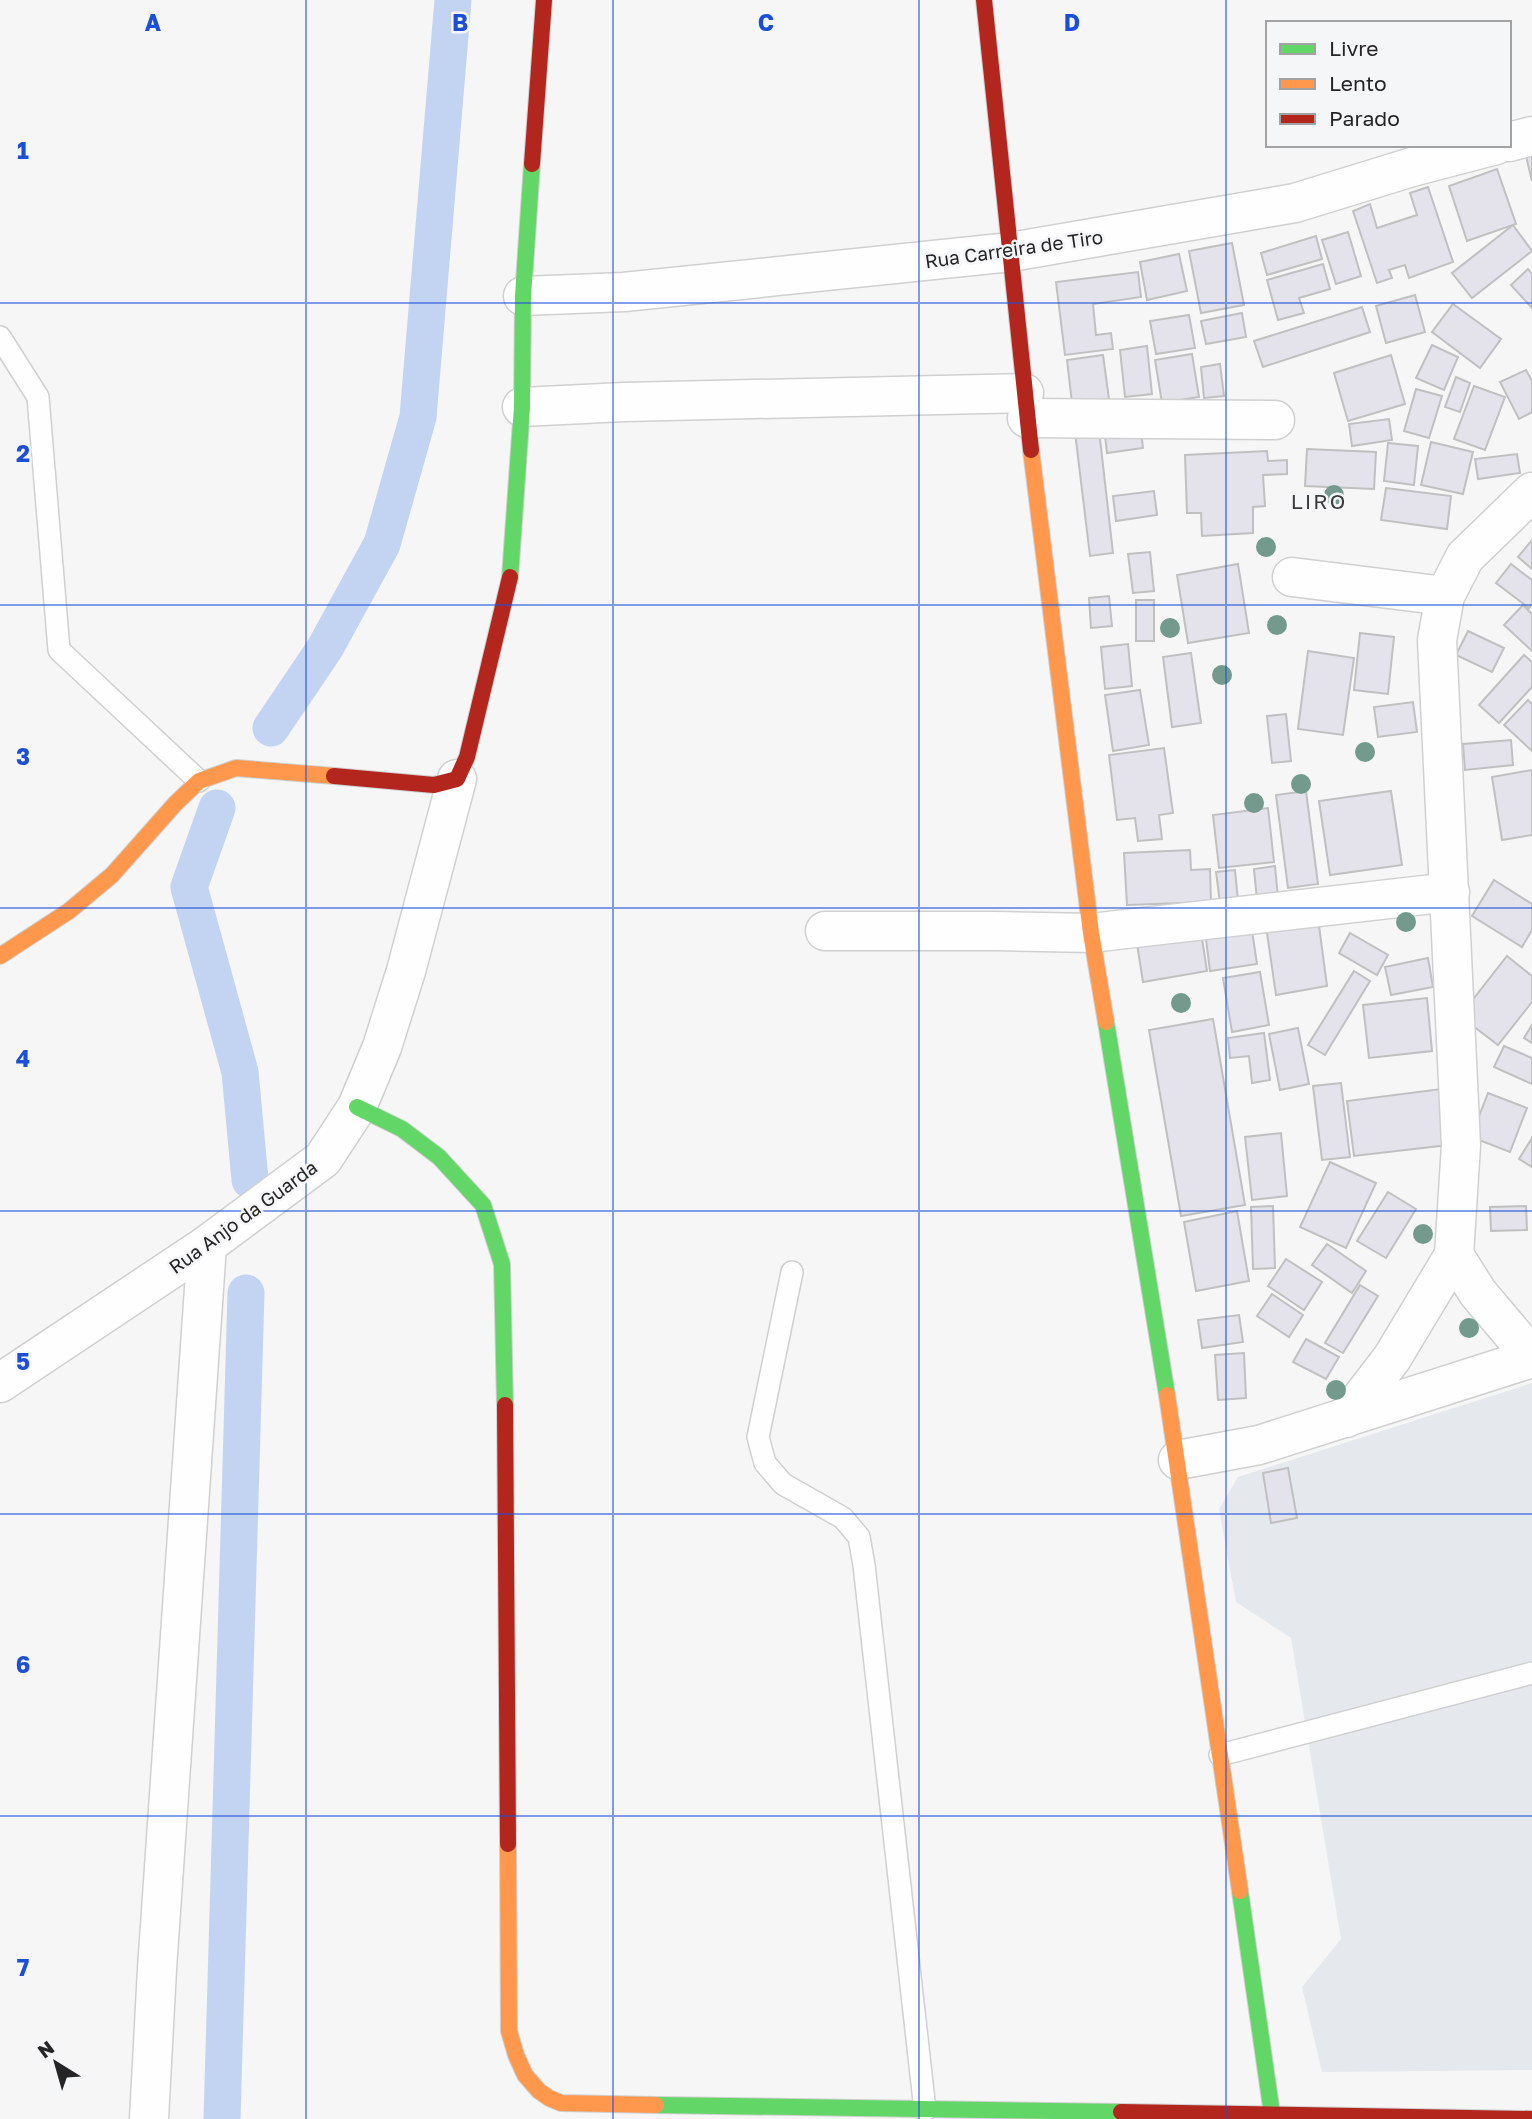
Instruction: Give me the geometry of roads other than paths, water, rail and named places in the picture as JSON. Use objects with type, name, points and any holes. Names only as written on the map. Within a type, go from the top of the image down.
[{"type":"street","points":[[0,956],[69,911],[111,875],[175,803],[199,781],[236,768],[434,785],[457,779],[467,757],[510,575],[522,407],[523,296],[544,0]]},
{"type":"street","points":[[984,0],[1025,406],[1091,933],[1178,1460],[1272,2114]]},
{"type":"street","points":[[1511,141],[1532,136]]},
{"type":"street","name":"Rua Carreira de Tiro","points":[[523,296],[624,292],[1011,252],[1296,203],[1412,167],[1488,147]]},
{"type":"street","points":[[522,407],[624,402],[1025,406],[1275,419]]},
{"type":"street","points":[[1346,1418],[1392,1358],[1454,1255],[1461,1145],[1437,640],[1445,596],[1465,557],[1532,492]]},
{"type":"street","points":[[1292,577],[1445,596]]},
{"type":"street","name":"Rua Anjo da Guarda","points":[[0,1384],[207,1245],[323,1159],[356,1107],[382,1046],[402,983],[457,779]]},
{"type":"street","points":[[825,931],[995,930],[1091,933],[1450,892]]},
{"type":"street","points":[[356,1107],[402,1129],[439,1157],[482,1205],[502,1264],[506,1356],[509,2031],[514,2055],[528,2081],[545,2097],[561,2104],[1532,2119]]},
{"type":"street","points":[[149,2119],[207,1245]]},
{"type":"street","points":[[1178,1460],[1259,1445],[1532,1358],[1478,1293],[1454,1255]]},
{"type":"lane","points":[[0,337],[38,397],[59,650],[199,781]]},
{"type":"lane","points":[[792,1272],[758,1437],[765,1463],[783,1484],[843,1518],[859,1537],[925,2110]]},
{"type":"lane","points":[[1220,1755],[1532,1673]]},
{"type":"waterway","points":[[271,728],[325,648],[382,544],[418,417],[453,0]]},
{"type":"waterway","points":[[217,808],[189,887],[240,1072],[250,1180]]},
{"type":"waterway","points":[[222,2119],[246,1293]]},
{"type":"district","name":"LIRO","points":[[1319,502]]}]
